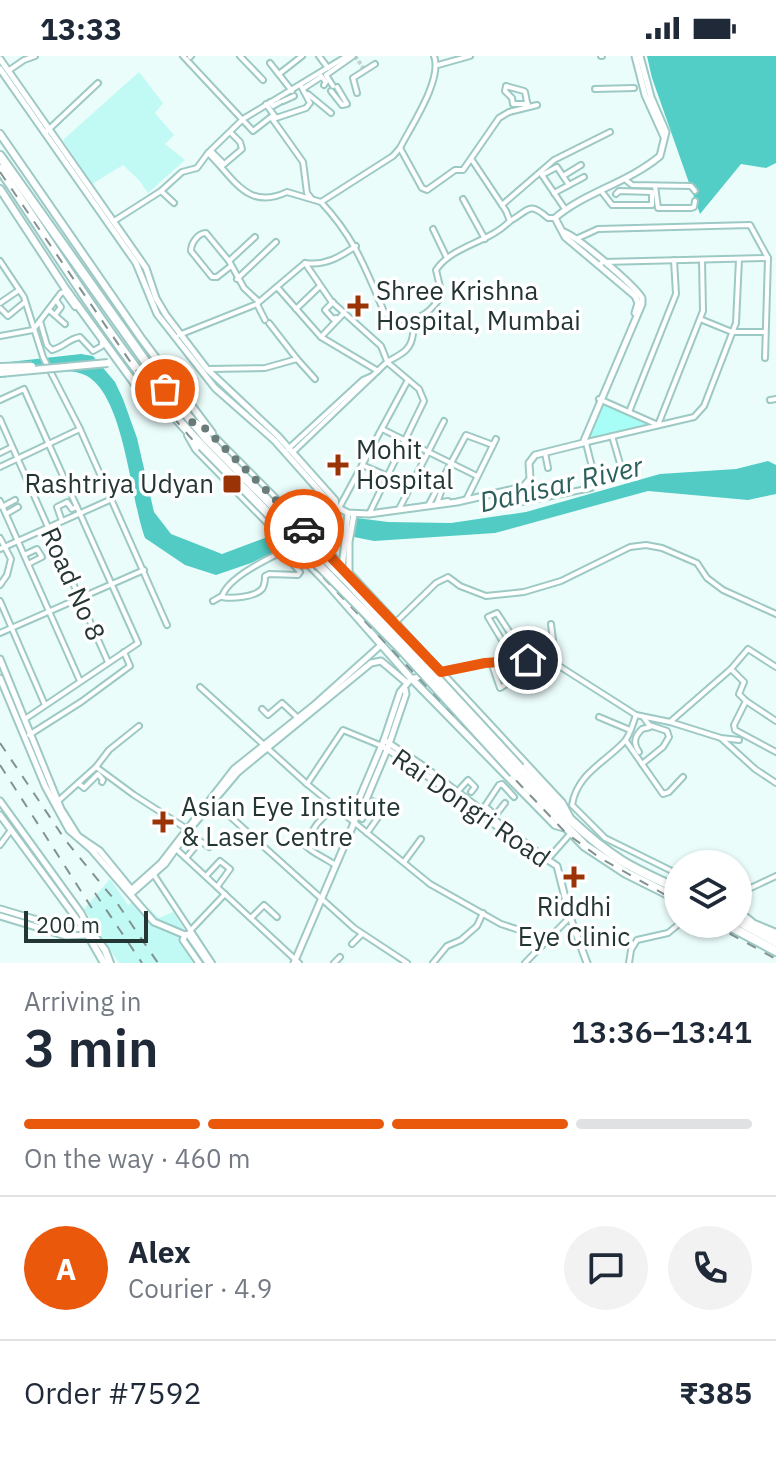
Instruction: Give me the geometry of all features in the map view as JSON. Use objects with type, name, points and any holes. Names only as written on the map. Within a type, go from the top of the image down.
[{"type":"highway","points":[[0,156],[186,423]]},
{"type":"highway","points":[[0,169],[159,398],[207,440],[350,584],[569,827],[613,866],[664,892]]},
{"type":"highway","points":[[569,827],[619,859],[664,882]]},
{"type":"highway","points":[[752,923],[776,934]]},
{"type":"highway","points":[[752,928],[776,942]]},
{"type":"highway","points":[[752,938],[776,951]]},
{"type":"main road","points":[[0,134],[141,338],[209,427],[207,440],[343,567],[569,806],[569,827],[555,825],[406,679],[335,591],[196,449],[186,423]]},
{"type":"main road","points":[[0,189],[109,359]]},
{"type":"main road","points":[[0,370],[109,359],[119,363],[140,391],[159,398]]},
{"type":"main road","points":[[293,548],[322,546]]},
{"type":"main road","points":[[381,645],[399,627]]},
{"type":"main road","points":[[87,931],[106,962]]},
{"type":"street","points":[[8,71],[35,56]]},
{"type":"street","points":[[188,56],[253,131],[271,117],[303,162],[307,193],[312,200]]},
{"type":"street","points":[[240,56],[263,80]]},
{"type":"street","points":[[279,74],[302,56]]},
{"type":"street","points":[[319,56],[326,82],[324,85]]},
{"type":"street","points":[[268,103],[273,106],[294,94],[350,56]]},
{"type":"street","points":[[321,202],[393,156],[400,148],[432,85],[438,65],[434,56]]},
{"type":"street","points":[[438,65],[470,56]]},
{"type":"street","points":[[211,151],[239,186],[257,200],[271,200],[287,192],[321,202],[356,246],[385,314],[407,322],[420,318],[442,295],[436,270],[446,256],[485,239],[531,207],[536,207],[548,218],[555,218],[565,209],[626,180],[660,156],[666,132],[638,56]]},
{"type":"street","points":[[0,59],[47,131]]},
{"type":"street","points":[[270,63],[294,94]]},
{"type":"street","points":[[357,93],[353,78],[375,64]]},
{"type":"street","points":[[0,69],[146,268],[156,298],[205,370]]},
{"type":"street","points":[[323,73],[334,89]]},
{"type":"street","points":[[47,131],[98,83]]},
{"type":"street","points":[[268,103],[276,118],[306,108],[310,103],[303,86]]},
{"type":"street","points":[[303,86],[310,97],[331,113]]},
{"type":"street","points":[[528,105],[524,91],[506,86],[505,91],[513,104],[528,105],[537,105]]},
{"type":"street","points":[[595,89],[634,88]]},
{"type":"street","points":[[112,223],[161,191],[182,172],[197,168],[243,119],[268,103],[284,99]]},
{"type":"street","points":[[400,148],[424,190],[427,190],[455,170],[463,170],[499,118],[528,105]]},
{"type":"street","points":[[502,205],[568,151],[610,132]]},
{"type":"street","points":[[220,141],[231,134],[242,146],[223,165]]},
{"type":"street","points":[[472,160],[510,221]]},
{"type":"street","points":[[563,176],[581,165]]},
{"type":"street","points":[[541,174],[556,166],[569,185]]},
{"type":"street","points":[[541,174],[565,209]]},
{"type":"street","points":[[554,193],[584,177]]},
{"type":"street","points":[[626,180],[632,185]]},
{"type":"street","points":[[616,194],[632,185],[691,186],[695,191]]},
{"type":"street","points":[[655,186],[658,208],[691,208],[695,201]]},
{"type":"street","points":[[670,186],[680,188]]},
{"type":"street","points":[[161,191],[174,203]]},
{"type":"street","points":[[602,192],[612,205],[652,206],[652,192],[623,191]]},
{"type":"street","points":[[463,199],[485,239]]},
{"type":"street","points":[[626,204],[636,206]]},
{"type":"street","points":[[555,218],[564,232],[637,299],[627,336],[584,443],[594,475]]},
{"type":"street","points":[[112,223],[136,263],[157,314],[175,337],[335,500],[338,508],[350,517],[427,507],[448,500]]},
{"type":"street","points":[[574,241],[598,229],[750,225],[768,258],[765,358]]},
{"type":"street","points":[[433,229],[446,256]]},
{"type":"street","points":[[255,237],[230,264],[214,278],[194,256],[192,245],[201,234],[206,233],[230,264],[237,279],[259,302],[305,263],[327,262],[356,246]]},
{"type":"street","points":[[237,279],[276,242]]},
{"type":"street","points":[[601,264],[768,258]]},
{"type":"street","points":[[493,445],[466,435],[451,463],[437,503],[466,500],[528,484],[532,458],[545,453],[694,417],[704,406],[736,323],[739,259]]},
{"type":"street","points":[[629,412],[676,294],[674,260]]},
{"type":"street","points":[[658,425],[703,311],[702,260]]},
{"type":"street","points":[[0,261],[25,302],[43,356],[80,429],[167,625]]},
{"type":"street","points":[[305,263],[332,305],[381,346],[387,362],[419,389],[424,401],[369,514]]},
{"type":"street","points":[[296,309],[320,286]]},
{"type":"street","points":[[277,287],[321,337],[376,373]]},
{"type":"street","points":[[19,290],[0,306],[8,316],[25,302]]},
{"type":"street","points":[[0,336],[33,330],[64,292],[103,345],[93,351],[80,337],[43,356]]},
{"type":"street","points":[[55,315],[61,307],[56,300]]},
{"type":"street","points":[[175,337],[257,304],[267,322],[315,379]]},
{"type":"street","points":[[332,305],[325,310],[333,319],[338,316]]},
{"type":"street","points":[[49,310],[65,324]]},
{"type":"street","points":[[321,337],[344,313]]},
{"type":"street","points":[[700,319],[732,332],[765,332]]},
{"type":"street","points":[[40,321],[52,350]]},
{"type":"street","points":[[288,452],[363,380],[406,352],[412,345],[413,334]]},
{"type":"street","points":[[205,370],[265,368],[297,359]]},
{"type":"street","points":[[338,508],[408,380]]},
{"type":"street","points":[[0,400],[24,389],[42,450],[81,513],[138,643],[22,721]]},
{"type":"street","points":[[600,400],[658,425]]},
{"type":"street","name":"Road No 8","points":[[0,419],[4,440],[16,458],[108,662]]},
{"type":"street","points":[[399,509],[444,421]]},
{"type":"street","points":[[0,467],[42,450],[80,429]]},
{"type":"street","points":[[382,429],[477,476]]},
{"type":"street","points":[[612,436],[621,467]]},
{"type":"street","points":[[466,500],[496,439]]},
{"type":"street","points":[[0,453],[10,448]]},
{"type":"street","points":[[545,453],[548,468]]},
{"type":"street","points":[[362,465],[411,486]]},
{"type":"street","points":[[503,492],[503,503],[507,505],[591,488]]},
{"type":"street","points":[[427,507],[438,494]]},
{"type":"street","points":[[0,549],[112,499]]},
{"type":"street","points":[[15,500],[2,505],[80,681]]},
{"type":"street","points":[[62,521],[57,507],[67,502],[72,509],[78,507]]},
{"type":"street","points":[[6,513],[18,507]]},
{"type":"street","points":[[327,583],[343,567],[350,517]]},
{"type":"street","points":[[0,538],[7,546],[11,559],[7,575],[0,585]]},
{"type":"street","points":[[335,591],[349,574],[346,544]]},
{"type":"street","points":[[399,627],[398,620],[436,583],[448,577],[460,586],[486,596],[524,592],[561,581],[630,547],[646,545],[662,548],[697,563],[707,578],[723,590],[776,614]]},
{"type":"street","points":[[213,601],[258,565],[293,548]]},
{"type":"street","points":[[25,555],[37,549],[42,557],[29,564]]},
{"type":"street","points":[[265,576],[300,574],[282,552]]},
{"type":"street","points":[[222,596],[229,599],[259,592],[264,586],[265,576],[258,565]]},
{"type":"street","points":[[0,633],[144,570]]},
{"type":"street","points":[[0,601],[45,706]]},
{"type":"street","points":[[491,662],[500,688],[524,674],[525,660],[514,639],[497,613],[488,617],[506,647],[513,651],[518,648]]},
{"type":"street","points":[[551,624],[556,664]]},
{"type":"street","points":[[514,634],[518,648]]},
{"type":"street","points":[[265,747],[381,645]]},
{"type":"street","points":[[670,722],[731,669],[748,649],[776,667]]},
{"type":"street","points":[[28,735],[130,666],[124,652]]},
{"type":"street","points":[[0,659],[2,677],[69,830],[92,847],[114,872],[124,890],[132,892],[154,922],[188,933]]},
{"type":"street","points":[[132,892],[153,874],[234,769],[371,663],[381,661],[406,679],[491,662],[525,660],[556,664],[668,734],[667,743],[642,764]]},
{"type":"street","points":[[731,669],[744,682],[739,694],[776,721]]},
{"type":"street","points":[[406,679],[386,745],[354,811],[357,819],[367,833],[430,884],[501,924],[547,939]]},
{"type":"street","points":[[200,687],[307,784],[334,806],[357,819]]},
{"type":"street","points":[[746,701],[734,725],[735,730],[776,752]]},
{"type":"street","points":[[262,709],[268,715],[282,703],[298,718]]},
{"type":"street","points":[[639,716],[739,740]]},
{"type":"street","points":[[639,716],[626,741],[589,771],[569,806],[605,838],[664,867]]},
{"type":"street","points":[[599,717],[630,730]]},
{"type":"street","points":[[56,803],[96,767],[109,750],[139,726]]},
{"type":"street","points":[[639,752],[634,742],[636,736],[642,729],[653,727]]},
{"type":"street","points":[[307,784],[343,730],[386,745],[457,792],[546,858],[569,827]]},
{"type":"street","points":[[721,738],[755,769],[776,783]]},
{"type":"street","points":[[626,741],[663,794],[683,777]]},
{"type":"street","points":[[96,767],[187,829]]},
{"type":"street","points":[[78,783],[84,788],[98,774],[102,782]]},
{"type":"street","points":[[457,792],[467,780],[475,787],[471,792]]},
{"type":"street","points":[[493,819],[485,806],[499,785],[502,784],[514,797]]},
{"type":"street","name":"Rai Dongri Road","points":[[444,786],[464,800]]},
{"type":"street","points":[[211,799],[362,934],[407,963]]},
{"type":"street","points":[[0,801],[70,899],[87,931]]},
{"type":"street","points":[[174,848],[296,962],[335,865],[357,819],[372,801],[384,809],[367,833]]},
{"type":"street","points":[[493,819],[505,803]]},
{"type":"street","points":[[334,806],[304,844],[335,865]]},
{"type":"street","points":[[0,815],[87,931]]},
{"type":"street","points":[[0,845],[11,830]]},
{"type":"street","points":[[20,843],[27,838]]},
{"type":"street","points":[[404,862],[421,839]]},
{"type":"street","points":[[186,858],[200,841],[209,847]]},
{"type":"street","name":"Rai Dongri Road","points":[[546,858],[557,866],[570,917],[587,963]]},
{"type":"street","points":[[206,876],[220,861],[230,869],[217,887]]},
{"type":"street","points":[[44,877],[50,871]]},
{"type":"street","points":[[153,874],[210,963]]},
{"type":"street","points":[[752,887],[776,876]]},
{"type":"street","points":[[199,963],[183,940],[225,894]]},
{"type":"street","points":[[64,903],[70,899]]},
{"type":"street","points":[[251,918],[264,905],[277,917]]},
{"type":"street","points":[[0,909],[67,932]]},
{"type":"street","points":[[433,963],[447,946],[461,940],[477,926],[483,913]]},
{"type":"street","points":[[0,916],[67,932],[87,931]]},
{"type":"street","points":[[525,963],[570,917]]},
{"type":"street","points":[[752,921],[756,924]]},
{"type":"street","points":[[352,944],[362,934]]},
{"type":"street","points":[[629,963],[637,940],[664,934]]},
{"type":"street","points":[[334,963],[340,957]]},
{"type":"shaded area","points":[[647,56],[776,56],[776,163],[766,168],[741,164],[700,214]]},
{"type":"shaded area","points":[[139,72],[163,103],[155,113],[174,135],[165,144],[185,160],[148,193],[123,165],[92,184],[63,140]]},
{"type":"shaded area","points":[[81,354],[93,356],[115,382],[123,399],[137,438],[154,512],[171,534],[222,554],[265,538],[357,518],[451,523],[526,512],[660,474],[736,469],[768,461],[776,465],[776,494],[748,500],[648,491],[495,533],[374,541],[354,537],[286,546],[216,575],[185,565],[145,538],[118,426],[100,388],[87,376],[68,371],[0,378],[0,363]]},
{"type":"shaded area","points":[[602,404],[649,424],[588,439]]},
{"type":"shaded area","points":[[110,879],[128,905],[138,899],[159,918],[173,912],[205,963],[119,963],[84,909]]},
{"type":"tunnel","points":[[355,56],[364,69]]},
{"type":"railway","points":[[0,172],[147,386],[189,436],[566,833],[600,858],[664,894]]},
{"type":"railway","points":[[0,743],[66,841],[117,903],[158,963]]},
{"type":"railway","points":[[0,765],[95,913]]},
{"type":"railway","points":[[95,893],[142,963]]},
{"type":"railway","points":[[738,938],[776,959]]},
{"type":"way so far","points":[[165,389],[190,421],[206,429],[304,529]]},
{"type":"place","name":"Shree Krishna Hospital, Mumbai","points":[[358,306]]},
{"type":"place","name":"Mohit Hospital","points":[[338,465]]},
{"type":"place","name":"Rashtriya Udyan","points":[[232,484]]},
{"type":"place","name":"Asian Eye Institute & Laser Centre","points":[[163,822]]},
{"type":"place","name":"Riddhi Eye Clinic","points":[[574,877]]},
{"type":"route","points":[[304,529],[441,672],[485,663],[528,660]]},
{"type":"water label","name":"Dahisar River","points":[[561,484]]}]
